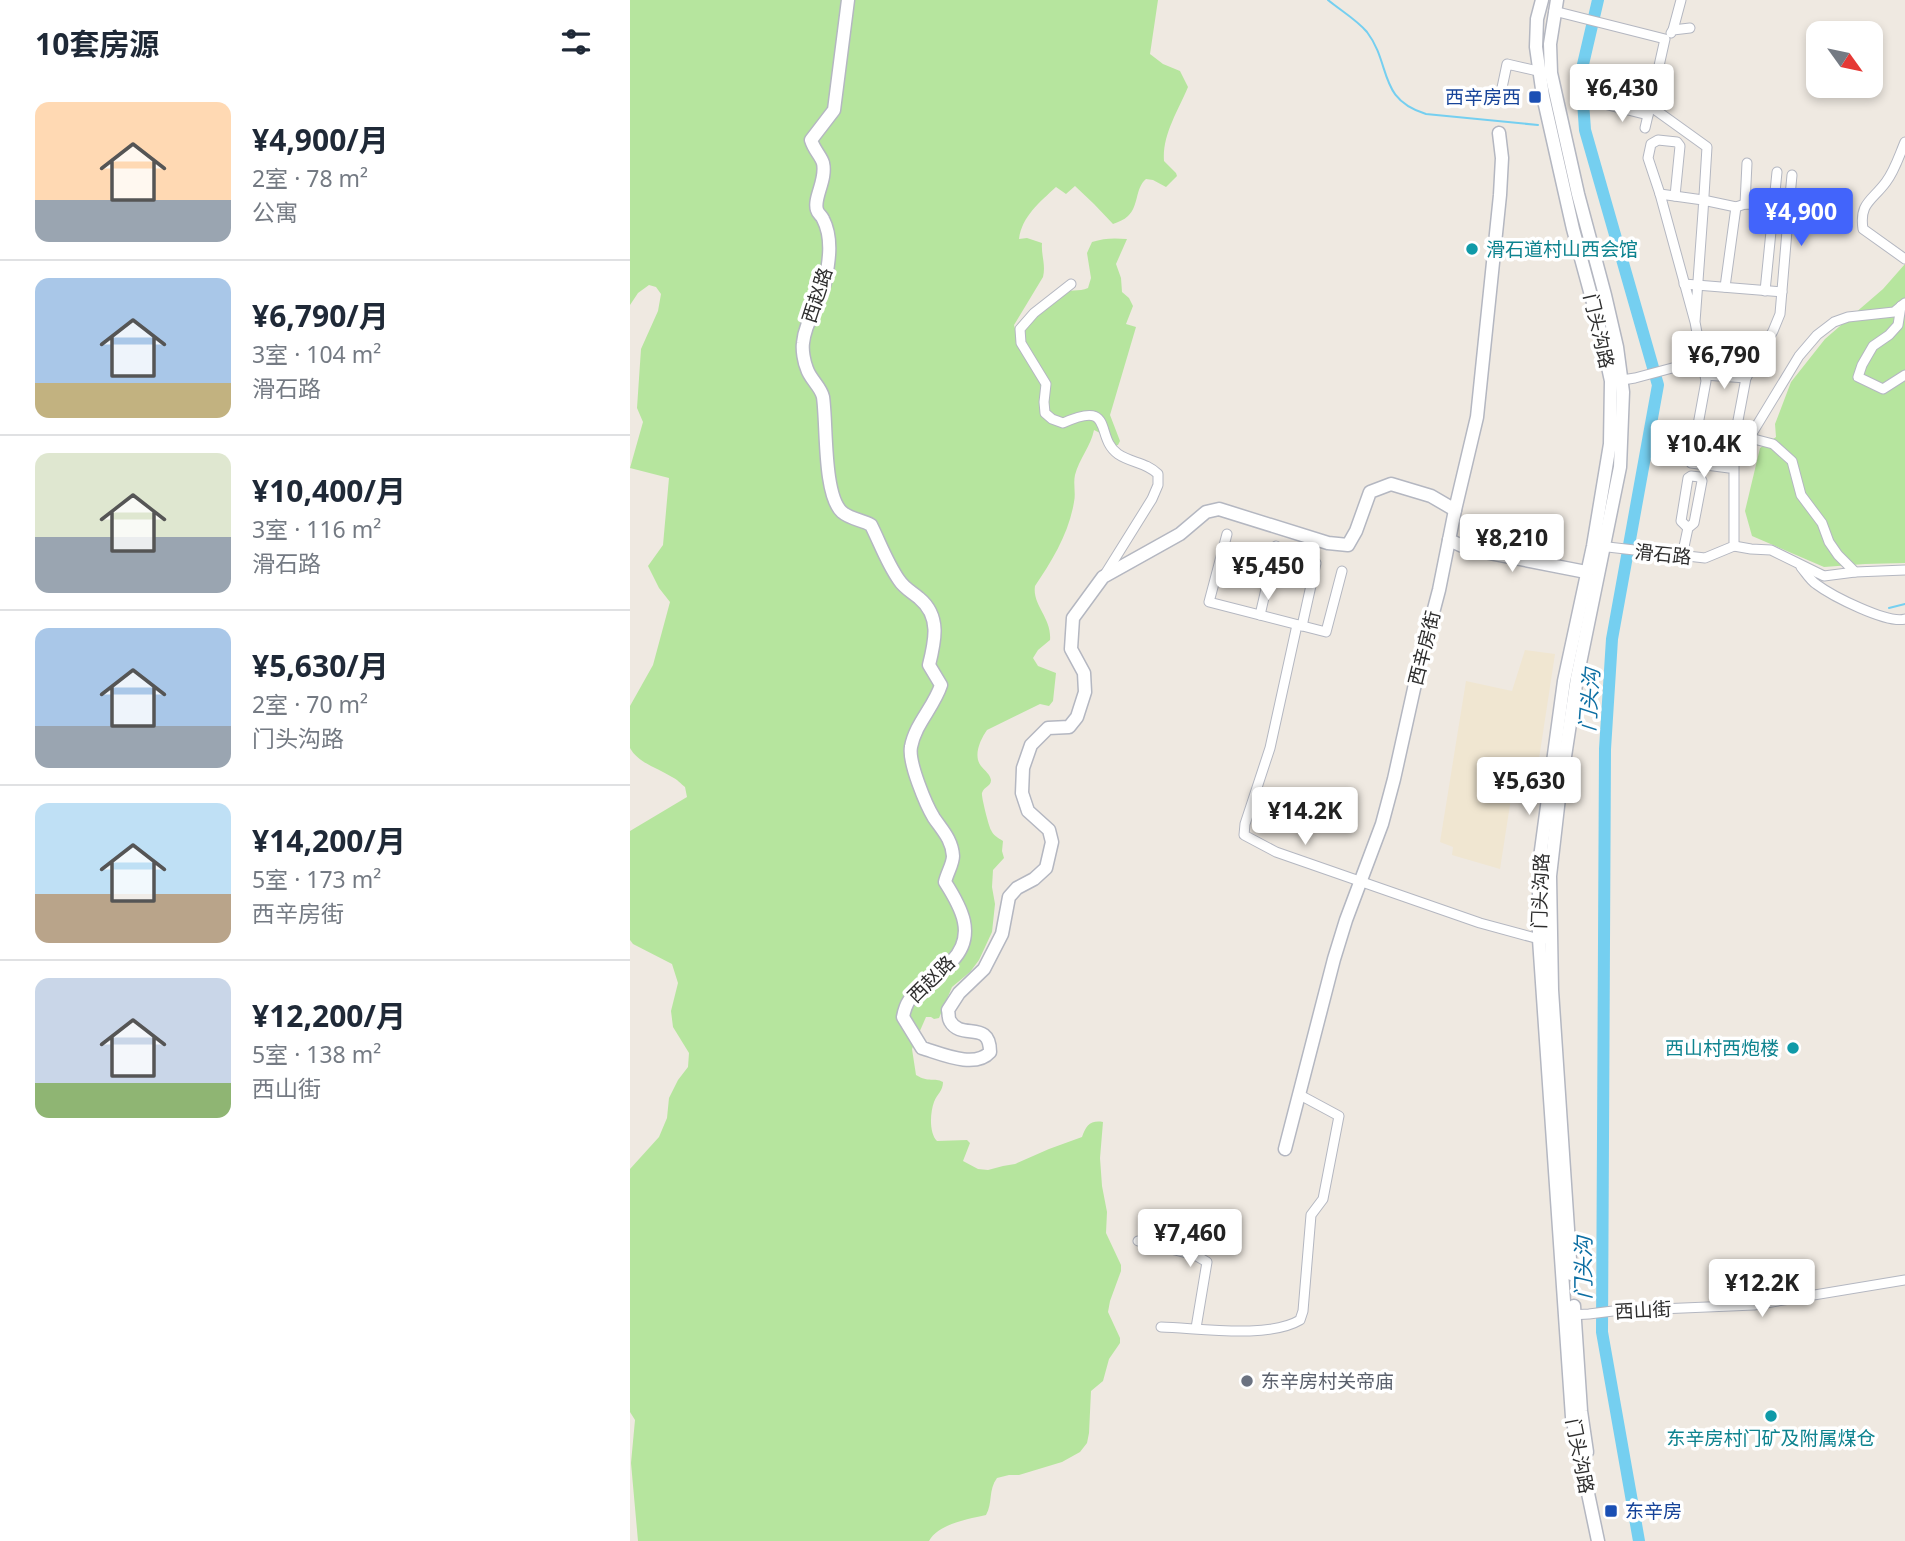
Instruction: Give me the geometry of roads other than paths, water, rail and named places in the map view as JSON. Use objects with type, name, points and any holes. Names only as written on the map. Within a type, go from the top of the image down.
[{"type":"street","name":"西赵路","points":[[848,0],[834,110],[811,140],[823,161],[824,179],[817,209],[824,219],[830,253],[824,286],[808,323],[803,344],[807,370],[822,394],[828,474],[835,503],[841,512],[852,519],[871,525],[900,582],[922,599],[930,610],[936,628],[929,665],[942,685],[919,726],[911,748],[911,763],[932,815],[950,841],[953,859],[945,881],[960,905],[965,922],[963,942],[955,958],[905,1003],[903,1017],[922,1048],[972,1060],[984,1059],[990,1052],[990,1041],[985,1035],[959,1029],[950,1022],[948,1010],[960,993],[984,969],[1002,934],[1009,897],[1046,867],[1052,842],[1049,830],[1028,811],[1022,793],[1023,768],[1031,745],[1048,728],[1069,727],[1077,717],[1085,692],[1084,673],[1071,649],[1073,618],[1103,578],[1180,534],[1206,512],[1219,509],[1328,542],[1348,544],[1356,531],[1370,492],[1391,484],[1430,496],[1455,510]]},
{"type":"street","name":"门头沟路","points":[[1542,0],[1537,19],[1536,47],[1545,73],[1551,136],[1616,381],[1604,547],[1577,678],[1560,784],[1544,939]]},
{"type":"street","points":[[1645,128],[1665,39],[1673,30],[1681,0]]},
{"type":"street","points":[[1555,6],[1585,19],[1665,39]]},
{"type":"street","name":"门头沟路","points":[[1545,73],[1555,6]]},
{"type":"street","points":[[1673,30],[1690,28]]},
{"type":"street","points":[[1499,102],[1507,64],[1545,73]]},
{"type":"street","points":[[1604,104],[1649,111],[1707,147],[1695,322]]},
{"type":"street","name":"西辛房街","points":[[1285,1149],[1334,960],[1382,824],[1394,779],[1477,417],[1500,195],[1502,158],[1499,133]]},
{"type":"street","points":[[1675,196],[1680,146],[1677,142],[1658,140],[1651,144],[1648,158],[1695,322],[1706,380],[1692,463],[1728,468],[1746,378],[1780,314],[1792,175]]},
{"type":"street","points":[[1905,142],[1895,168],[1885,184],[1867,201],[1861,216],[1863,229],[1905,259]]},
{"type":"street","points":[[1725,287],[1747,163]]},
{"type":"street","points":[[1765,291],[1777,172]]},
{"type":"street","points":[[1660,194],[1740,206],[1788,207]]},
{"type":"street","points":[[1071,284],[1034,313],[1020,329],[1021,344],[1046,384],[1045,413],[1063,423],[1084,415],[1095,417],[1102,423],[1114,451],[1148,466],[1158,474],[1158,485],[1152,499],[1103,578]]},
{"type":"street","points":[[1684,284],[1783,292]]},
{"type":"street","points":[[1903,305],[1898,326],[1873,346],[1858,377],[1883,389],[1905,375]]},
{"type":"street","points":[[1903,305],[1894,312],[1848,317],[1834,322],[1817,335],[1800,356],[1734,463],[1734,546],[1771,550],[1824,576],[1905,570]]},
{"type":"street","points":[[1616,381],[1702,360]]},
{"type":"street","points":[[1705,375],[1746,378]]},
{"type":"street","points":[[1750,438],[1773,444],[1792,461],[1801,495],[1822,523],[1829,542],[1838,555],[1855,572]]},
{"type":"street","points":[[1682,556],[1688,528],[1694,523],[1702,481],[1700,477],[1691,475],[1688,478],[1681,521],[1688,528]]},
{"type":"street","points":[[1227,534],[1209,602],[1326,632],[1342,571]]},
{"type":"street","points":[[1449,540],[1469,549],[1586,572]]},
{"type":"street","points":[[1260,615],[1276,546]]},
{"type":"street","name":"滑石路","points":[[1604,547],[1705,558],[1734,546]]},
{"type":"street","name":"门头沟路","points":[[1604,547],[1586,572],[1564,681],[1539,865],[1570,1315],[1588,1458],[1606,1541]]},
{"type":"street","points":[[1316,563],[1270,748],[1245,824],[1244,835],[1276,852],[1360,882],[1480,923],[1544,939]]},
{"type":"street","points":[[1800,565],[1814,583],[1835,597],[1884,618],[1899,621],[1905,619]]},
{"type":"street","points":[[1161,1327],[1211,1331],[1282,1328],[1300,1320],[1311,1214],[1323,1199],[1339,1116],[1300,1095]]},
{"type":"street","points":[[1138,1241],[1195,1255],[1207,1262],[1196,1328]]},
{"type":"street","name":"西山街","points":[[1570,1315],[1754,1305],[1905,1280]]},
{"type":"street","name":"门头沟路","points":[[1570,1315],[1568,1366],[1572,1417],[1598,1541]]},
{"type":"waterway","points":[[1328,0],[1367,32],[1375,44],[1392,90],[1410,108],[1426,114],[1538,125]]},
{"type":"waterway","name":"门头沟","points":[[1598,0],[1581,73],[1585,130],[1658,385],[1612,639],[1605,749],[1602,1332],[1639,1541]]},
{"type":"waterway","points":[[1889,608],[1905,604]]},
{"type":"place","name":"西辛房西","points":[[1535,97]]},
{"type":"place","name":"滑石道村山西会馆","points":[[1472,249]]},
{"type":"place","name":"西山村西炮楼","points":[[1793,1048]]},
{"type":"place","name":"东辛房村关帝庙","points":[[1247,1381]]},
{"type":"place","name":"东辛房村门矿及附属煤仓","points":[[1771,1416]]},
{"type":"place","name":"东辛房","points":[[1611,1511]]}]
